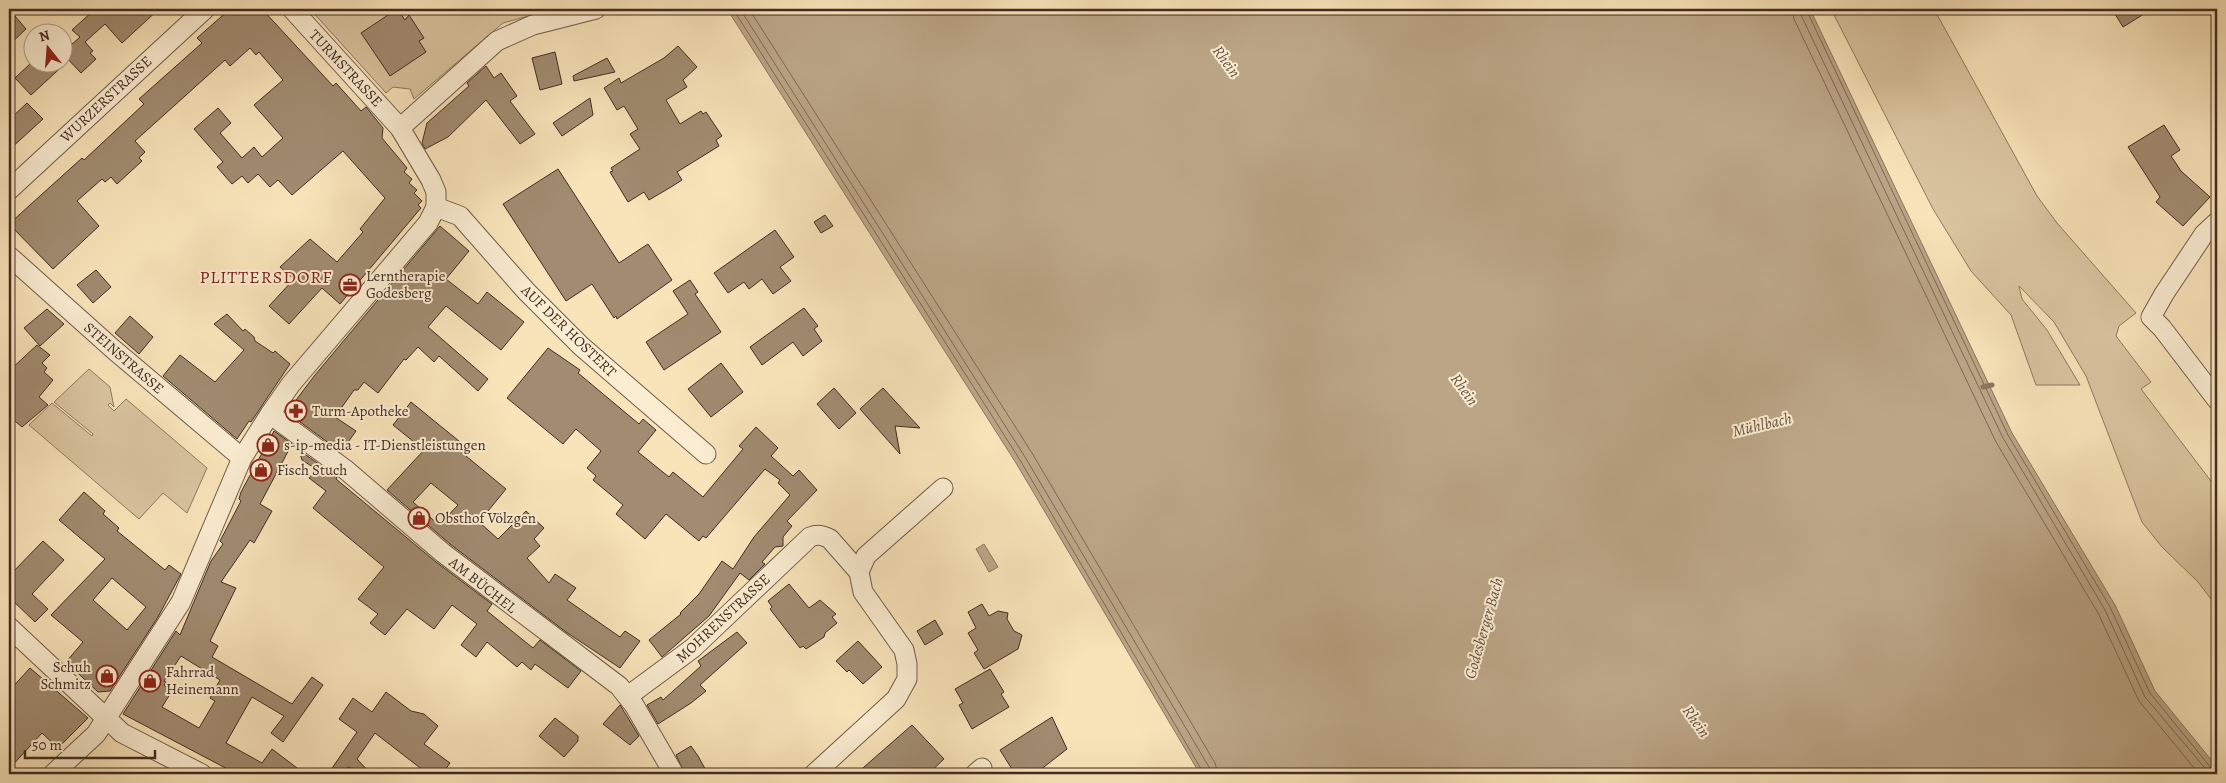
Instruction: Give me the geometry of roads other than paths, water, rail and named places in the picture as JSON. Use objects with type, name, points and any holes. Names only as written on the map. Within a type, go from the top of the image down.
[{"type":"street","name":"WURZERSTRASSE","points":[[9,190],[204,9]]},
{"type":"street","name":"TURMSTRASSE","points":[[292,9],[400,128],[431,180],[436,192],[436,207]]},
{"type":"street","points":[[400,128],[502,37],[534,25],[596,9]]},
{"type":"street","points":[[53,774],[82,750],[107,719],[181,602],[242,458],[270,414],[291,384],[428,223],[436,207]]},
{"type":"street","name":"AUF DER HOSTERT","points":[[436,207],[460,216],[526,291],[580,346],[706,454]]},
{"type":"street","points":[[2217,222],[2204,234],[2164,294],[2152,317],[2217,400]]},
{"type":"street","name":"STEINSTRASSE","points":[[9,256],[128,362],[242,458]]},
{"type":"street","name":"AM BÜCHEL","points":[[270,414],[346,470],[442,553],[533,623],[610,678],[628,696],[674,774]]},
{"type":"street","points":[[814,774],[896,698],[907,679],[907,664],[904,650],[863,592],[859,572],[866,556],[943,488]]},
{"type":"street","name":"MOHRENSTRASSE","points":[[628,696],[687,653],[814,535],[819,534],[830,539],[859,572]]},
{"type":"street","points":[[9,627],[122,733],[202,774]]},
{"type":"water","points":[[727,9],[1810,9],[2012,433],[2115,605],[2155,691],[2217,767],[2217,774],[1200,774],[1016,463]]},
{"type":"water","points":[[984,544],[998,567],[989,572],[976,549]]},
{"type":"waterway","name":"Mühlbach","points":[[1983,387],[1992,385]]},
{"type":"place","name":"Lerntherapie Godesberg","points":[[350,285]]},
{"type":"place","name":"Turm-Apotheke","points":[[296,411]]},
{"type":"place","name":"s-ip-media - IT-Dienstleistungen","points":[[268,445]]},
{"type":"place","name":"Fisch Stuch","points":[[261,470]]},
{"type":"place","name":"Obsthof Völzgen","points":[[419,518]]},
{"type":"place","name":"Schuh Schmitz","points":[[107,676]]},
{"type":"place","name":"Fahrrad Heinemann","points":[[150,681]]},
{"type":"district","name":"PLITTERSDORF","points":[[266,277]]},
{"type":"water label","name":"Rhein","points":[[1227,61]]},
{"type":"water label","name":"Rhein","points":[[1465,389]]},
{"type":"water label","name":"Godesberger Bach","points":[[1483,628]]},
{"type":"water label","name":"Rhein","points":[[1697,721]]}]
